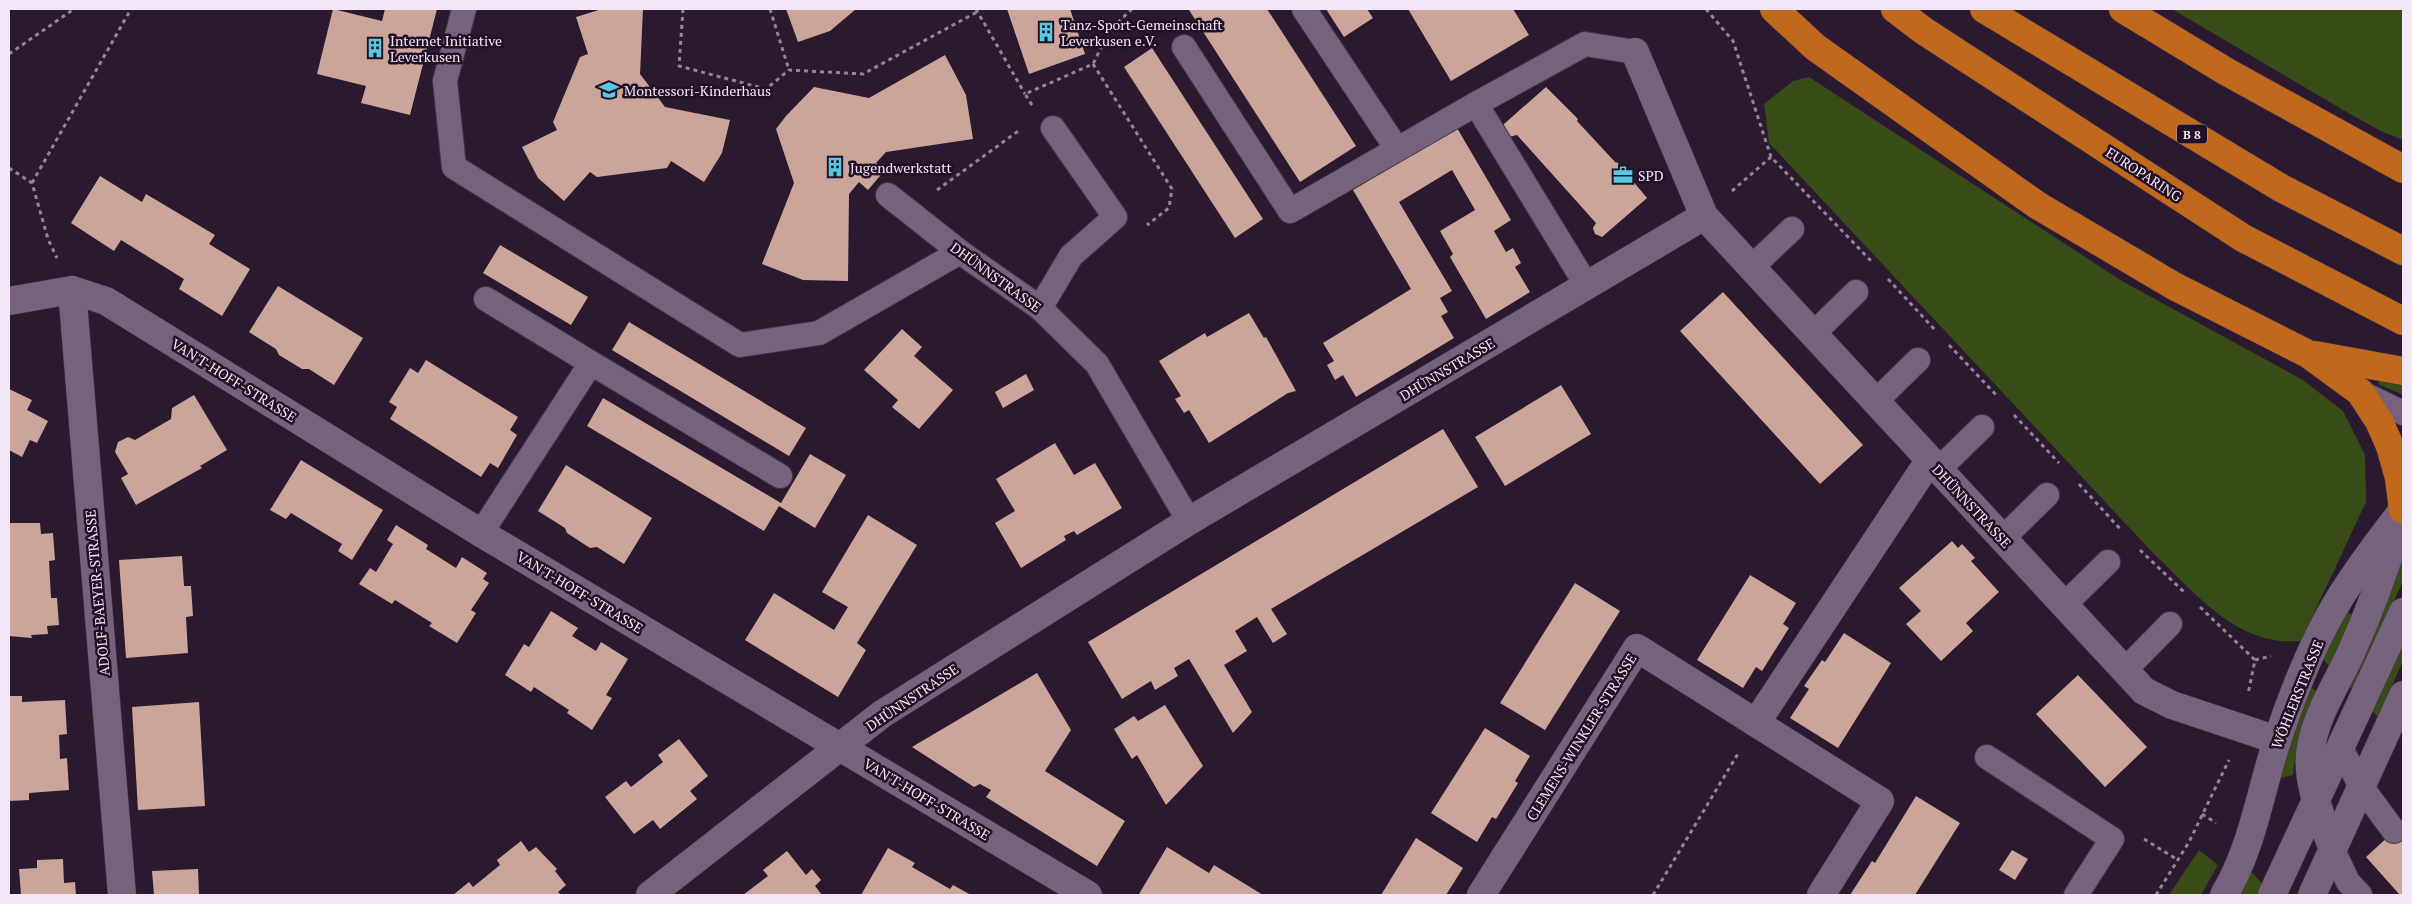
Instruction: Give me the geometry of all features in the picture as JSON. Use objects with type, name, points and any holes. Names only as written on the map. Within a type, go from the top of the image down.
[{"type":"highway","points":[[1774,9],[1814,47],[2037,205],[2174,286],[2308,354],[2360,392],[2379,421],[2390,446],[2399,478],[2403,510]]},
{"type":"highway","name":"EUROPARING","points":[[1895,9],[1924,31],[2243,238],[2403,321]]},
{"type":"highway","name":"B 8","points":[[1984,9],[2281,188],[2403,251]]},
{"type":"highway","points":[[2123,9],[2227,72],[2403,169]]},
{"type":"highway","points":[[2308,354],[2403,371]]},
{"type":"street","name":"DHÜNNSTRASSE","points":[[1635,52],[1704,216],[2002,539],[2144,691],[2172,705],[2277,740]]},
{"type":"street","name":"DHÜNNSTRASSE","points":[[650,895],[882,714],[1189,521],[1704,216]]},
{"type":"street","points":[[9,301],[72,290]]},
{"type":"street","name":"VAN'T-HOFF-STRASSE","points":[[72,290],[106,301],[481,533],[840,747],[1054,886],[1088,895]]},
{"type":"street","name":"ADOLF-BAEYER-STRASSE","points":[[72,290],[122,895]]},
{"type":"street","points":[[1756,723],[1934,466]]},
{"type":"street","points":[[2333,850],[2317,801],[2310,771],[2310,754],[2316,727],[2382,578],[2403,510]]},
{"type":"street","name":"WÖHLERSTRASSE","points":[[2224,895],[2249,842],[2277,740],[2307,665],[2340,598],[2368,554],[2403,510]]},
{"type":"street","points":[[2272,895],[2403,612]]},
{"type":"street","name":"CLEMENS-WINKLER-STRASSE","points":[[1481,895],[1637,648],[1880,801],[1821,895]]},
{"type":"street","points":[[2312,895],[2403,695]]},
{"type":"lane","points":[[464,9],[445,81],[454,167],[740,345],[819,333],[960,252]]},
{"type":"lane","points":[[1304,9],[1397,149]]},
{"type":"lane","points":[[1184,47],[1290,211],[1585,44],[1635,52]]},
{"type":"lane","points":[[1476,104],[1587,286]]},
{"type":"lane","points":[[1040,308],[1071,256],[1115,217],[1053,128]]},
{"type":"lane","name":"DHÜNNSTRASSE","points":[[888,195],[960,252],[1040,308],[1096,364],[1189,521]]},
{"type":"lane","points":[[1752,268],[1792,229]]},
{"type":"lane","points":[[1813,334],[1856,292]]},
{"type":"lane","points":[[486,299],[780,476]]},
{"type":"lane","points":[[1875,402],[1918,360]]},
{"type":"lane","points":[[481,533],[592,363]]},
{"type":"lane","points":[[2360,392],[2403,413]]},
{"type":"lane","points":[[1934,466],[1982,427]]},
{"type":"lane","points":[[2002,539],[2047,495]]},
{"type":"lane","points":[[2064,605],[2108,562]]},
{"type":"lane","points":[[2125,670],[2170,624]]},
{"type":"lane","points":[[2341,748],[2360,786],[2394,831]]},
{"type":"lane","points":[[1987,758],[2112,839],[2076,895]]},
{"type":"lane","points":[[2333,850],[2348,882],[2360,895]]},
{"type":"path","points":[[9,54],[74,9]]},
{"type":"path","points":[[32,183],[131,9]]},
{"type":"path","points":[[683,9],[679,66],[766,89],[789,70],[863,74],[977,10],[1024,94],[1034,108]]},
{"type":"path","points":[[770,9],[789,70]]},
{"type":"path","points":[[1024,94],[1093,64],[1110,30],[1132,9]]},
{"type":"path","points":[[1704,216],[1772,157],[1748,79],[1733,41],[1706,9]]},
{"type":"path","points":[[908,211],[1024,127]]},
{"type":"path","points":[[9,168],[32,183],[48,239],[72,290]]},
{"type":"path","points":[[1654,895],[1756,723]]},
{"type":"green space","points":[[2172,9],[2403,9],[2403,140],[2381,131],[2350,114]]},
{"type":"green space","points":[[1809,77],[2122,281],[2303,380],[2343,411],[2365,455],[2366,502],[2301,641],[2277,641],[2239,628],[2208,606],[2193,592],[2153,553],[1769,143],[1764,104],[1793,81]]},
{"type":"green space","points":[[2379,379],[2403,383],[2403,395],[2378,384]]},
{"type":"green space","points":[[2403,556],[2403,581],[2354,690],[2348,686],[2347,681]]},
{"type":"green space","points":[[2346,611],[2354,616],[2330,667],[2322,658]]},
{"type":"green space","points":[[2403,636],[2403,661],[2378,717],[2371,710]]},
{"type":"green space","points":[[2310,687],[2318,692],[2302,732],[2296,753],[2293,775],[2277,779]]},
{"type":"green space","points":[[2199,850],[2218,865],[2201,895],[2169,895]]},
{"type":"green space","points":[[2250,870],[2265,887],[2261,895],[2239,895]]},
{"type":"building","name":"Internet Initiative Leverkusen","points":[[333,9],[382,21],[385,9],[437,9],[410,115],[361,103],[366,86],[317,74]]},
{"type":"building","name":"Montessori-Kinderhaus","points":[[602,9],[643,9],[640,74],[665,107],[730,120],[722,153],[704,182],[671,161],[667,168],[597,177],[590,172],[564,201],[538,178],[522,147],[557,130],[553,122],[580,57],[588,54],[576,17]]},
{"type":"building","points":[[786,9],[856,9],[830,31],[798,42]]},
{"type":"building","name":"Tanz-Sport-Gemeinschaft Leverkusen e.V.","points":[[1007,9],[1070,9],[1085,54],[1029,74]]},
{"type":"building","points":[[1267,9],[1356,146],[1300,182],[1189,10]]},
{"type":"building","points":[[1326,9],[1367,9],[1373,18],[1344,37]]},
{"type":"building","points":[[1408,9],[1513,9],[1529,35],[1451,81]]},
{"type":"building","points":[[1152,48],[1263,219],[1235,238],[1124,67]]},
{"type":"building","name":"Jugendwerkstatt","points":[[945,55],[966,95],[973,139],[886,152],[876,163],[885,170],[868,190],[859,182],[849,194],[848,281],[803,280],[762,264],[794,183],[776,129],[786,116],[814,87],[869,98]]},
{"type":"building","points":[[1546,87],[1578,119],[1577,121],[1617,162],[1647,198],[1602,237],[1595,234],[1593,228],[1596,223],[1517,135],[1509,137],[1503,129],[1504,124]]},
{"type":"building","points":[[1457,128],[1511,220],[1494,231],[1506,252],[1513,248],[1521,263],[1515,267],[1530,292],[1486,319],[1450,257],[1453,254],[1440,231],[1475,210],[1452,170],[1399,202],[1452,291],[1440,298],[1448,312],[1441,316],[1454,338],[1356,397],[1343,375],[1335,380],[1327,365],[1334,361],[1323,343],[1411,289],[1353,190]]},
{"type":"building","points":[[100,176],[142,202],[146,194],[215,235],[209,244],[250,269],[222,316],[179,289],[184,279],[121,240],[114,251],[71,223]]},
{"type":"building","points":[[500,245],[588,297],[571,325],[483,273]]},
{"type":"building","points":[[278,286],[363,338],[334,385],[309,369],[302,369],[279,355],[276,349],[249,332]]},
{"type":"building","points":[[1723,292],[1863,445],[1820,484],[1680,331]]},
{"type":"building","points":[[1249,313],[1264,338],[1266,337],[1296,391],[1288,393],[1209,443],[1189,410],[1184,413],[1175,399],[1181,396],[1159,361],[1205,333],[1207,337]]},
{"type":"building","points":[[629,322],[806,428],[789,456],[612,350]]},
{"type":"building","points":[[902,329],[922,347],[914,356],[953,390],[919,429],[892,407],[898,400],[864,370]]},
{"type":"building","points":[[426,360],[518,417],[510,430],[517,435],[498,468],[490,463],[481,477],[390,419],[397,407],[389,402],[410,368],[418,373]]},
{"type":"building","points":[[1026,374],[1034,390],[1003,408],[995,392]]},
{"type":"building","points":[[1561,385],[1591,434],[1505,486],[1475,437]]},
{"type":"building","points":[[9,389],[32,400],[27,410],[48,421],[37,443],[30,440],[22,457],[9,450]]},
{"type":"building","points":[[194,395],[227,450],[200,466],[202,468],[136,505],[121,478],[128,474],[115,452],[118,442],[128,437],[135,440],[171,419],[172,408]]},
{"type":"building","points":[[603,398],[781,503],[810,454],[846,475],[815,528],[779,506],[764,531],[587,426]]},
{"type":"building","points":[[1443,429],[1478,487],[1271,609],[1287,634],[1273,643],[1257,617],[1235,631],[1247,651],[1224,665],[1252,712],[1233,733],[1189,659],[1174,668],[1178,676],[1155,690],[1151,681],[1122,699],[1088,642]]},
{"type":"building","points":[[1055,443],[1074,475],[1095,463],[1122,508],[1077,535],[1074,531],[1064,536],[1066,540],[1021,568],[995,523],[1015,511],[996,479]]},
{"type":"building","points":[[301,460],[383,510],[352,560],[338,551],[342,544],[291,513],[286,519],[270,510]]},
{"type":"building","points":[[566,465],[652,518],[624,564],[597,547],[590,548],[567,533],[565,528],[538,511]]},
{"type":"building","points":[[868,515],[917,545],[857,643],[866,650],[838,697],[745,640],[774,593],[834,630],[848,607],[822,592]]},
{"type":"building","points":[[9,523],[40,523],[41,534],[53,533],[55,560],[49,561],[51,598],[57,598],[59,625],[47,626],[48,634],[31,635],[32,638],[9,636]]},
{"type":"building","points":[[396,525],[428,545],[426,549],[456,568],[462,557],[487,573],[483,579],[489,583],[471,610],[476,613],[457,643],[429,626],[432,623],[395,600],[392,604],[359,584],[370,568],[376,572],[393,544],[387,540]]},
{"type":"building","points":[[1952,541],[1958,548],[1962,544],[1975,558],[1971,561],[1999,592],[1966,623],[1973,631],[1941,661],[1906,624],[1921,611],[1899,588]]},
{"type":"building","points":[[182,556],[184,586],[191,586],[193,616],[186,617],[188,653],[126,658],[119,560]]},
{"type":"building","points":[[1750,575],[1796,603],[1783,624],[1789,628],[1762,671],[1756,667],[1743,688],[1697,660]]},
{"type":"building","points":[[1575,583],[1620,611],[1545,730],[1500,703]]},
{"type":"building","points":[[551,611],[578,628],[572,636],[596,651],[601,642],[628,659],[606,695],[612,698],[592,730],[567,713],[569,710],[534,687],[531,692],[505,675],[524,644],[529,647]]},
{"type":"building","points":[[1844,633],[1891,663],[1838,748],[1790,718],[1809,689],[1804,686],[1822,660],[1825,662]]},
{"type":"building","points":[[1037,673],[1071,730],[1045,771],[1125,821],[1097,866],[986,797],[991,790],[980,784],[974,787],[912,747]]},
{"type":"building","points":[[2078,675],[2147,747],[2105,787],[2036,714]]},
{"type":"building","points":[[9,696],[22,696],[22,702],[65,700],[67,734],[59,735],[60,759],[67,758],[69,790],[29,793],[29,800],[9,801]]},
{"type":"building","points":[[199,702],[205,806],[138,810],[132,707]]},
{"type":"building","points":[[1165,705],[1203,766],[1166,805],[1137,755],[1132,759],[1114,729],[1134,716],[1138,721]]},
{"type":"building","points":[[1485,728],[1530,756],[1515,781],[1518,783],[1496,819],[1492,817],[1477,842],[1431,813]]},
{"type":"building","points":[[679,739],[708,776],[690,791],[697,799],[660,829],[653,820],[634,834],[605,797],[626,781],[631,787],[663,762],[658,755]]},
{"type":"building","points":[[1916,796],[1960,823],[1915,895],[1850,895],[1872,861],[1875,863]]},
{"type":"building","points":[[2403,823],[2403,895],[2400,895],[2366,857]]},
{"type":"building","points":[[1416,838],[1463,868],[1446,895],[1381,895]]},
{"type":"building","points":[[521,841],[529,852],[536,847],[557,869],[555,871],[566,885],[558,892],[561,895],[453,895],[469,882],[473,887],[500,865],[497,860]]},
{"type":"building","points":[[1167,847],[1209,873],[1214,865],[1263,895],[1139,894]]},
{"type":"building","points":[[888,848],[915,863],[912,867],[950,889],[953,885],[971,895],[861,895]]},
{"type":"building","points":[[2012,850],[2028,859],[2015,880],[1999,870]]},
{"type":"building","points":[[787,851],[806,875],[812,869],[821,880],[815,886],[822,895],[743,895],[768,876],[763,870]]},
{"type":"building","points":[[63,859],[64,883],[75,882],[76,895],[21,895],[19,869],[37,868],[37,860]]},
{"type":"building","points":[[198,869],[199,895],[154,895],[152,871]]},
{"type":"place","name":"Tanz-Sport-Gemeinschaft Leverkusen e.V.","points":[[1046,32]]},
{"type":"place","name":"Internet Initiative Leverkusen","points":[[375,48]]},
{"type":"place","name":"Montessori-Kinderhaus","points":[[609,90]]},
{"type":"place","name":"Jugendwerkstatt","points":[[835,167]]},
{"type":"place","name":"SPD","points":[[1623,175]]}]
